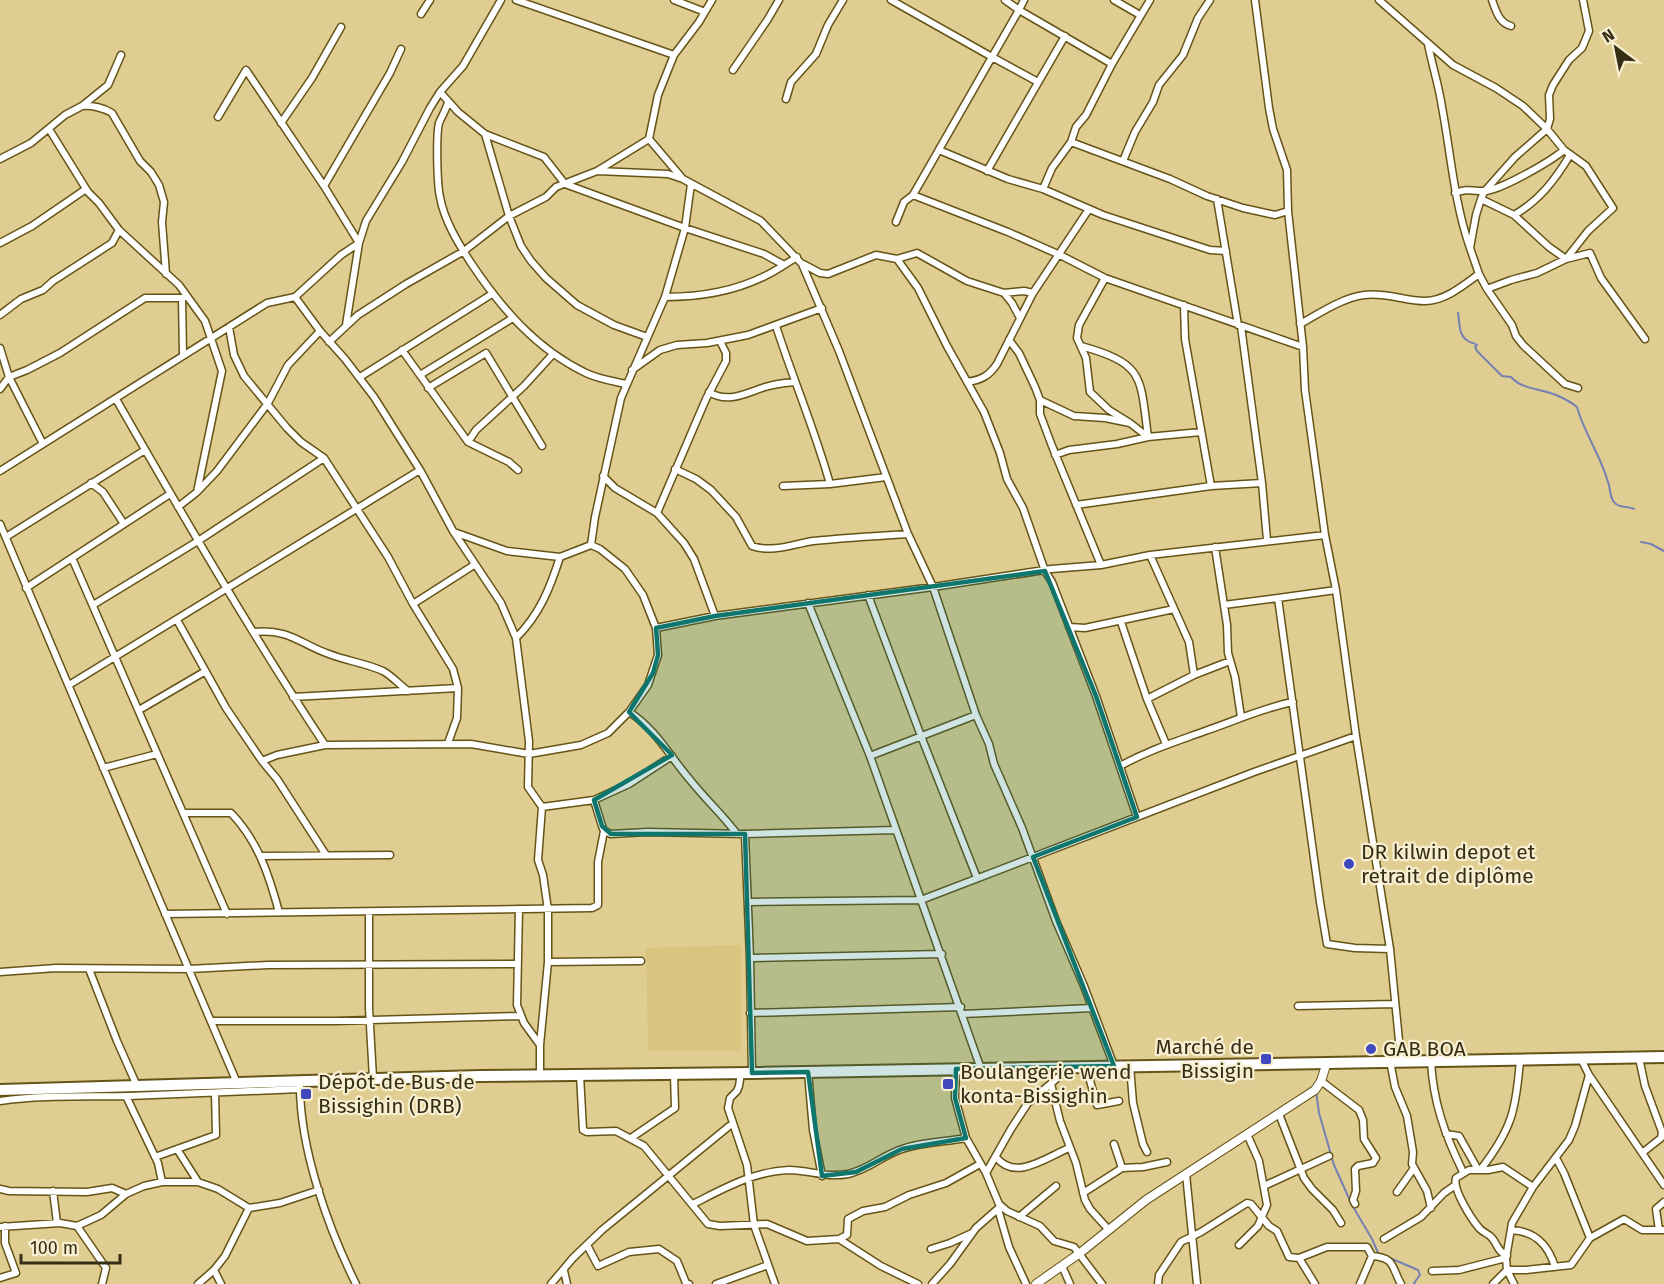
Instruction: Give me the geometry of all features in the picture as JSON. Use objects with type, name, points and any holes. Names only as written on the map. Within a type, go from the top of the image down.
[{"type":"main road","points":[[0,1090],[237,1083],[302,1084],[373,1078],[1664,1057]]},
{"type":"street","points":[[421,14],[430,0]]},
{"type":"street","points":[[346,327],[359,243],[366,221],[402,162],[440,92],[463,66],[501,0]]},
{"type":"street","points":[[516,0],[674,55]]},
{"type":"street","points":[[674,0],[705,12]]},
{"type":"street","points":[[329,342],[358,315],[464,251],[509,216],[546,197],[556,187],[597,171],[649,139],[658,95],[674,55],[685,43],[712,0]]},
{"type":"street","points":[[733,70],[779,0]]},
{"type":"street","points":[[786,99],[790,82],[816,54],[828,25],[843,0]]},
{"type":"street","points":[[891,0],[1038,82]]},
{"type":"street","points":[[1005,0],[1112,64]]},
{"type":"street","points":[[896,222],[904,202],[913,195],[1024,0]]},
{"type":"street","points":[[1114,0],[1140,15]]},
{"type":"street","points":[[1043,189],[1056,161],[1071,142],[1076,127],[1086,114],[1112,64],[1150,0]]},
{"type":"street","points":[[1123,161],[1135,132],[1153,102],[1159,85],[1183,55],[1198,18],[1210,0]]},
{"type":"street","points":[[1255,0],[1269,108],[1273,129],[1287,170],[1288,211],[1303,347],[1305,390],[1325,535],[1336,590],[1356,736],[1390,949],[1395,1004],[1395,1088],[1407,1116],[1414,1168],[1427,1191],[1431,1208]]},
{"type":"street","points":[[1378,0],[1453,64],[1515,100],[1547,129],[1564,150],[1586,166],[1613,208],[1588,231],[1566,259]]},
{"type":"street","points":[[1492,0],[1499,18],[1511,26]]},
{"type":"street","points":[[1470,248],[1476,214],[1484,192],[1515,157],[1547,129],[1550,119],[1549,95],[1553,84],[1569,60],[1582,48],[1589,31],[1583,0]]},
{"type":"street","points":[[281,123],[312,78],[341,27]]},
{"type":"street","points":[[987,171],[1065,36]]},
{"type":"street","points":[[1428,44],[1442,105],[1461,222],[1479,274],[1486,289],[1504,317],[1512,325],[1523,345],[1565,384],[1578,388]]},
{"type":"street","points":[[324,186],[402,49]]},
{"type":"street","points":[[0,159],[31,143],[65,115],[82,106],[108,85],[121,55]]},
{"type":"street","points":[[218,117],[246,70],[324,186],[359,243]]},
{"type":"street","points":[[440,92],[458,112],[485,134],[544,157],[565,184],[764,254],[784,265]]},
{"type":"street","points":[[448,102],[439,124],[437,181],[440,199],[450,227],[464,251],[492,294],[513,318],[553,354],[588,374],[626,384]]},
{"type":"street","points":[[82,106],[89,105],[106,109],[112,113],[140,161],[151,171],[159,185],[164,202],[162,222],[166,274]]},
{"type":"street","points":[[50,129],[86,189],[119,230],[166,274],[205,321],[212,337],[222,370],[197,492]]},
{"type":"street","points":[[485,134],[509,216],[521,246],[531,261],[560,291],[595,316],[647,337]]},
{"type":"street","points":[[649,139],[683,179]]},
{"type":"street","points":[[1071,142],[1217,199],[1267,213],[1279,215],[1288,211]]},
{"type":"street","points":[[939,150],[987,171],[1043,189],[1089,209],[1210,250],[1226,251]]},
{"type":"street","points":[[1455,193],[1465,189],[1484,192],[1540,167],[1564,150]]},
{"type":"street","points":[[1514,214],[1540,196],[1562,169],[1570,155]]},
{"type":"street","points":[[597,171],[668,174],[683,179],[761,221],[802,264],[822,308],[908,534],[933,587],[995,766],[1033,856],[1056,921],[1114,1066]]},
{"type":"street","points":[[591,545],[603,476],[626,384],[665,297],[685,228],[692,184]]},
{"type":"street","points":[[0,243],[32,226],[86,189]]},
{"type":"street","points":[[913,195],[1060,255],[1105,278],[1303,347]]},
{"type":"street","points":[[1217,199],[1239,325],[1262,483],[1267,540]]},
{"type":"street","points":[[1481,199],[1514,214],[1549,247],[1566,259]]},
{"type":"street","points":[[967,382],[990,374],[1033,293],[1089,209]]},
{"type":"street","points":[[0,315],[21,299],[43,290],[112,243],[119,230]]},
{"type":"street","points":[[0,471],[267,303],[295,297],[341,255],[359,243]]},
{"type":"street","points":[[802,264],[820,273],[828,274],[876,255],[897,259],[917,253],[968,281],[1004,293],[1024,291],[1033,293]]},
{"type":"street","points":[[1486,289],[1537,273],[1566,259],[1590,254],[1601,278],[1645,339]]},
{"type":"street","points":[[665,297],[689,297],[738,286],[765,276],[797,257]]},
{"type":"street","points":[[897,259],[918,288],[984,412],[1000,453],[1007,479],[1023,508],[1045,571],[1052,582],[1096,696],[1137,817]]},
{"type":"street","points":[[1300,324],[1347,300],[1364,295],[1427,301],[1454,292],[1479,274]]},
{"type":"street","points":[[1105,278],[1079,325],[1077,338],[1086,358],[1090,392],[1109,410],[1131,423],[1148,438]]},
{"type":"street","points":[[1004,293],[1020,318]]},
{"type":"street","points":[[360,378],[492,294]]},
{"type":"street","points":[[183,355],[184,297]]},
{"type":"street","points":[[0,388],[9,377],[60,353],[145,298],[184,297]]},
{"type":"street","points":[[295,297],[374,397],[420,470],[453,531],[501,603],[516,638],[529,754],[528,787],[542,807],[538,860],[543,875],[548,910],[548,962],[540,1045],[540,1076]]},
{"type":"street","points":[[1184,305],[1185,339],[1211,486]]},
{"type":"street","points":[[632,370],[660,350],[677,345],[748,336],[822,308]]},
{"type":"street","points":[[420,375],[513,318]]},
{"type":"street","points":[[776,326],[794,382],[818,443],[830,484]]},
{"type":"street","points":[[229,327],[234,355],[244,376],[287,428],[324,458],[388,557],[413,604],[453,669],[458,688],[457,718],[448,743]]},
{"type":"street","points":[[178,507],[197,492],[217,471],[268,403],[288,365],[320,331]]},
{"type":"street","points":[[1009,340],[1019,353],[1040,400],[1040,414],[1055,455],[1101,565]]},
{"type":"street","points":[[657,513],[709,392],[726,362],[726,353],[720,341]]},
{"type":"street","points":[[1080,346],[1116,357],[1135,372],[1141,389],[1148,438]]},
{"type":"street","points":[[0,348],[9,377],[43,444]]},
{"type":"street","points":[[402,350],[468,442],[509,462],[518,470]]},
{"type":"street","points":[[428,388],[486,353],[542,446]]},
{"type":"street","points":[[468,442],[476,430],[553,354]]},
{"type":"street","points":[[709,392],[720,397],[739,396],[765,387],[794,382]]},
{"type":"street","points":[[116,399],[225,589],[326,745]]},
{"type":"street","points":[[1040,400],[1074,416],[1131,423]]},
{"type":"street","points":[[1055,455],[1070,450],[1202,432]]},
{"type":"street","points":[[6,537],[145,450]]},
{"type":"street","points":[[93,605],[198,541],[324,458]]},
{"type":"street","points":[[69,685],[420,470]]},
{"type":"street","points":[[675,470],[696,479],[711,490],[736,517],[753,546],[759,548],[908,534]]},
{"type":"street","points":[[603,476],[615,488],[657,513],[684,543],[694,559],[715,616]]},
{"type":"street","points":[[783,486],[830,484],[886,477]]},
{"type":"street","points":[[92,483],[103,492],[124,524]]},
{"type":"street","points":[[1076,505],[1211,486],[1262,483]]},
{"type":"street","points":[[26,588],[170,494]]},
{"type":"street","points":[[0,524],[237,1083]]},
{"type":"street","points":[[262,761],[277,755],[326,745],[471,744],[529,754],[581,745],[594,740],[608,732],[628,712],[645,691],[658,654],[656,628],[643,595],[626,569],[591,545],[560,557],[507,551],[453,531]]},
{"type":"street","points":[[656,628],[715,616],[1101,565],[1150,555],[1325,535]]},
{"type":"street","points":[[1215,547],[1230,662],[1235,677],[1241,717]]},
{"type":"street","points":[[1150,555],[1189,642],[1194,675]]},
{"type":"street","points":[[516,638],[537,613],[549,591],[560,557]]},
{"type":"street","points":[[72,558],[227,914]]},
{"type":"street","points":[[413,604],[474,565]]},
{"type":"street","points":[[1224,605],[1336,590]]},
{"type":"street","points":[[868,595],[977,878]]},
{"type":"street","points":[[1278,598],[1327,944],[1390,949]]},
{"type":"street","points":[[808,603],[870,756],[981,1069]]},
{"type":"street","points":[[1069,627],[1080,629],[1121,622],[1174,609]]},
{"type":"street","points":[[177,620],[204,672],[326,855]]},
{"type":"street","points":[[1121,622],[1166,744]]},
{"type":"street","points":[[254,632],[285,633],[330,655],[359,662],[385,672],[408,691]]},
{"type":"street","points":[[1148,699],[1194,675],[1230,662]]},
{"type":"street","points":[[139,710],[204,672]]},
{"type":"street","points":[[293,697],[458,688]]},
{"type":"street","points":[[1120,766],[1166,744],[1276,705],[1293,702]]},
{"type":"street","points":[[628,712],[648,726],[693,784],[723,815],[737,834]]},
{"type":"street","points":[[870,756],[976,715]]},
{"type":"street","points":[[749,902],[921,900],[1356,736]]},
{"type":"street","points":[[103,768],[158,754]]},
{"type":"street","points":[[542,807],[594,800],[629,784],[672,756]]},
{"type":"street","points":[[165,914],[592,908],[598,905],[598,862],[604,831],[594,800]]},
{"type":"street","points":[[183,813],[231,813],[248,832],[261,856],[279,912]]},
{"type":"street","points":[[604,831],[611,834],[648,832],[745,834],[895,830]]},
{"type":"street","points":[[745,834],[749,902],[750,1013],[746,1073],[728,1103],[750,1178],[754,1225],[775,1284]]},
{"type":"street","points":[[261,856],[390,855]]},
{"type":"street","points":[[519,909],[517,997],[520,1016],[540,1045]]},
{"type":"street","points":[[369,912],[368,965],[373,1078]]},
{"type":"street","points":[[750,958],[942,954]]},
{"type":"street","points":[[548,962],[641,961]]},
{"type":"street","points":[[0,972],[56,968],[189,969],[239,966],[517,964]]},
{"type":"street","points":[[89,969],[137,1086]]},
{"type":"street","points":[[1298,1006],[1395,1004]]},
{"type":"street","points":[[750,1013],[1092,1008]]},
{"type":"street","points":[[211,1021],[520,1016]]},
{"type":"street","points":[[1639,1058],[1645,1086],[1662,1132],[1660,1138],[1642,1153]]},
{"type":"street","points":[[1581,1059],[1589,1075],[1664,1185]]},
{"type":"street","points":[[1479,1169],[1505,1136],[1513,1115],[1520,1060]]},
{"type":"street","points":[[1431,1061],[1432,1084],[1437,1108],[1462,1172]]},
{"type":"street","points":[[1038,1283],[1080,1253],[1146,1200],[1315,1090],[1321,1081],[1327,1062]]},
{"type":"street","points":[[1086,1066],[1097,1105],[1119,1101]]},
{"type":"street","points":[[1130,1066],[1135,1112],[1147,1152]]},
{"type":"street","points":[[986,1173],[1028,1103],[1070,1067]]},
{"type":"street","points":[[956,1069],[955,1098],[966,1138],[986,1173],[1000,1208],[1006,1239],[1026,1284]]},
{"type":"street","points":[[808,1072],[813,1130],[822,1176]]},
{"type":"street","points":[[631,1138],[675,1108],[674,1074]]},
{"type":"street","points":[[580,1075],[583,1130],[597,1132],[610,1130],[644,1146],[705,1221],[711,1225],[774,1226],[807,1241],[839,1239],[847,1235],[848,1219],[855,1214],[885,1207],[909,1195],[946,1183],[980,1164]]},
{"type":"street","points":[[1514,1284],[1507,1270],[1506,1257],[1517,1212],[1569,1140],[1589,1075]]},
{"type":"street","points":[[1321,1081],[1359,1110],[1363,1120],[1364,1139],[1376,1158],[1372,1163],[1358,1166],[1355,1169],[1356,1191],[1353,1200],[1355,1204]]},
{"type":"street","points":[[0,1101],[87,1095],[215,1093],[302,1084],[312,1169],[341,1251],[356,1284]]},
{"type":"street","points":[[1051,1084],[1083,1192],[1090,1209],[1108,1229]]},
{"type":"street","points":[[155,1157],[216,1135],[215,1093]]},
{"type":"street","points":[[126,1096],[155,1157],[162,1182]]},
{"type":"street","points":[[1279,1114],[1301,1170],[1312,1189],[1329,1204],[1341,1223]]},
{"type":"street","points":[[551,1284],[586,1245],[733,1123]]},
{"type":"street","points":[[1239,1245],[1251,1234],[1262,1218],[1267,1205],[1258,1161],[1247,1134]]},
{"type":"street","points":[[1446,1134],[1459,1136],[1479,1169]]},
{"type":"street","points":[[693,1204],[750,1178],[771,1172],[791,1170],[822,1176],[855,1172],[902,1149],[966,1138]]},
{"type":"street","points":[[1114,1144],[1122,1168]]},
{"type":"street","points":[[996,1157],[1009,1167],[1022,1168],[1069,1148]]},
{"type":"street","points":[[177,1149],[198,1182]]},
{"type":"street","points":[[1264,1186],[1329,1156]]},
{"type":"street","points":[[1556,1158],[1590,1238]]},
{"type":"street","points":[[1083,1192],[1122,1168],[1167,1162]]},
{"type":"street","points":[[1384,1239],[1414,1222],[1431,1208],[1444,1193],[1454,1186],[1456,1178],[1462,1172],[1503,1167],[1533,1187]]},
{"type":"street","points":[[1397,1192],[1414,1168]]},
{"type":"street","points":[[1186,1174],[1197,1284]]},
{"type":"street","points":[[77,1226],[101,1215],[126,1194],[144,1186],[162,1182],[198,1182],[218,1189],[249,1208],[280,1203],[319,1190]]},
{"type":"street","points":[[1019,1217],[1056,1186]]},
{"type":"street","points":[[1454,1186],[1481,1230],[1491,1236],[1497,1250],[1506,1257]]},
{"type":"street","points":[[0,1189],[87,1192],[112,1188],[126,1194]]},
{"type":"street","points":[[53,1191],[57,1224]]},
{"type":"street","points":[[1493,1284],[1507,1270],[1571,1265],[1590,1238],[1624,1219],[1642,1230],[1661,1230],[1656,1209],[1664,1202]]},
{"type":"street","points":[[1158,1284],[1159,1275],[1181,1242],[1248,1203],[1277,1231],[1289,1257],[1299,1258],[1319,1248],[1352,1246],[1367,1247],[1372,1256]]},
{"type":"street","points":[[198,1284],[225,1256],[249,1208]]},
{"type":"street","points":[[1000,1208],[1041,1226],[1054,1241],[1071,1246],[1080,1253],[1102,1284]]},
{"type":"street","points":[[932,1284],[982,1221],[1000,1208]]},
{"type":"street","points":[[0,1278],[16,1273],[5,1243],[2,1226],[70,1224],[77,1226],[106,1268],[102,1284]]},
{"type":"street","points":[[1511,1230],[1527,1231],[1532,1234],[1548,1250],[1555,1267]]},
{"type":"street","points":[[931,1249],[973,1232]]},
{"type":"street","points":[[839,1239],[881,1266],[918,1284]]},
{"type":"street","points":[[586,1245],[598,1266],[629,1252],[659,1249],[677,1261],[686,1284]]},
{"type":"street","points":[[1360,1284],[1372,1256]]},
{"type":"street","points":[[1372,1256],[1382,1257],[1391,1262],[1401,1284]]},
{"type":"street","points":[[1432,1271],[1459,1270],[1506,1257]]},
{"type":"street","points":[[1299,1258],[1315,1284]]},
{"type":"street","points":[[716,1284],[768,1264]]},
{"type":"street","points":[[1062,1266],[1070,1284]]},
{"type":"street","points":[[213,1270],[220,1284]]},
{"type":"street","points":[[564,1271],[567,1284]]},
{"type":"highlighted area","points":[[1045,571],[1096,696],[1137,817],[1033,857],[1114,1066],[956,1069],[955,1098],[966,1138],[902,1149],[856,1172],[822,1176],[808,1072],[752,1073],[745,834],[611,834],[602,826],[594,800],[672,755],[629,712],[653,673],[658,655],[656,628],[715,616]]},
{"type":"shaded area","points":[[741,945],[741,1051],[648,1050],[646,948]]},
{"type":"waterway","points":[[1458,313],[1462,336],[1477,345],[1475,347],[1477,351],[1502,376],[1511,377],[1526,386],[1556,395],[1577,407],[1605,472],[1612,499],[1618,505],[1634,509]]},
{"type":"waterway","points":[[1641,542],[1664,551]]},
{"type":"waterway","points":[[1316,1091],[1319,1113],[1334,1165],[1379,1255]]},
{"type":"waterway","points":[[1390,1258],[1418,1270],[1420,1275],[1415,1284]]},
{"type":"place","name":"DR kilwin depot et retrait de diplôme","points":[[1349,864]]},
{"type":"place","name":"GAB BOA","points":[[1371,1049]]},
{"type":"place","name":"Marché de Bissigin","points":[[1266,1059]]},
{"type":"place","name":"Boulangerie wend konta-Bissighin","points":[[948,1084]]},
{"type":"place","name":"Dépôt de Bus de Bissighin (DRB)","points":[[306,1094]]}]
